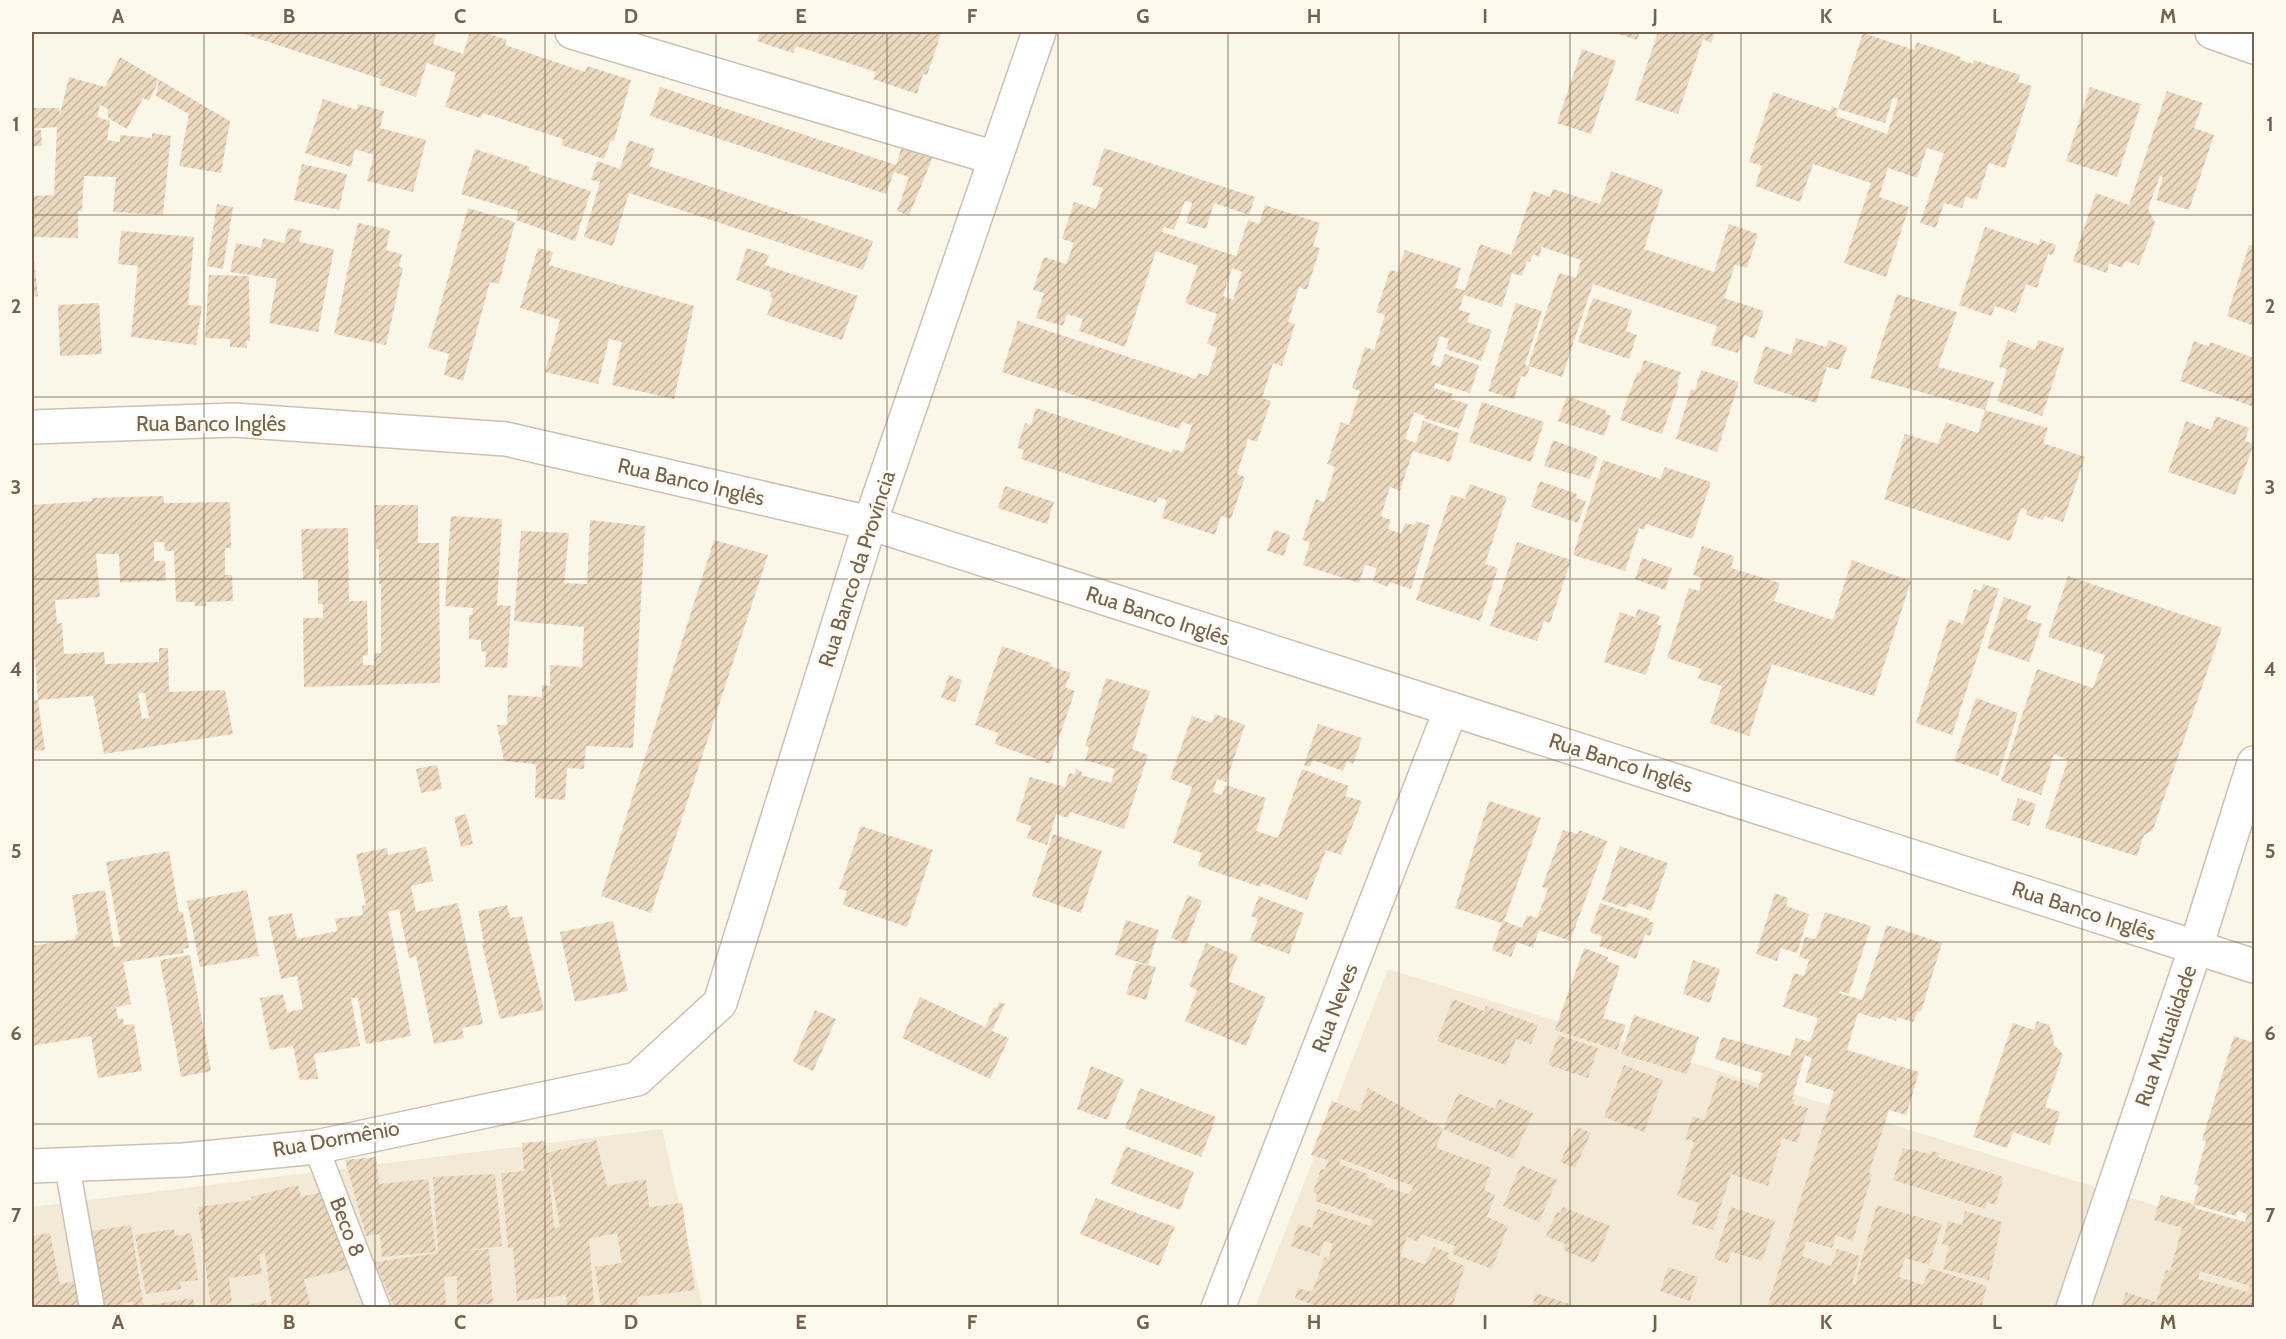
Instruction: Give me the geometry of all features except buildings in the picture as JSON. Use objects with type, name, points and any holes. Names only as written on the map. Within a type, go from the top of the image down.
[{"type":"street","points":[[572,32],[995,158]]},
{"type":"street","name":"Rua Banco da Província","points":[[637,1079],[720,1003],[870,524],[1039,32]]},
{"type":"street","points":[[2212,32],[2254,47]]},
{"type":"street","name":"Rua Banco Inglês","points":[[32,427],[234,420],[506,439],[870,524],[2254,966]]},
{"type":"street","name":"Rua Neves","points":[[1218,1308],[1451,709]]},
{"type":"street","name":"Rua Mutualidade","points":[[2073,1308],[2196,947],[2254,763]]},
{"type":"street","name":"Rua Dormênio","points":[[32,1166],[184,1160],[315,1147],[637,1079]]},
{"type":"lane","name":"Beco 8","points":[[315,1147],[378,1308]]},
{"type":"lane","points":[[67,1165],[92,1308]]},
{"type":"shaded area","points":[[1388,969],[2254,1236],[2254,1307],[1255,1308]]},
{"type":"shaded area","points":[[662,1129],[703,1307],[32,1307],[32,1207]]}]
